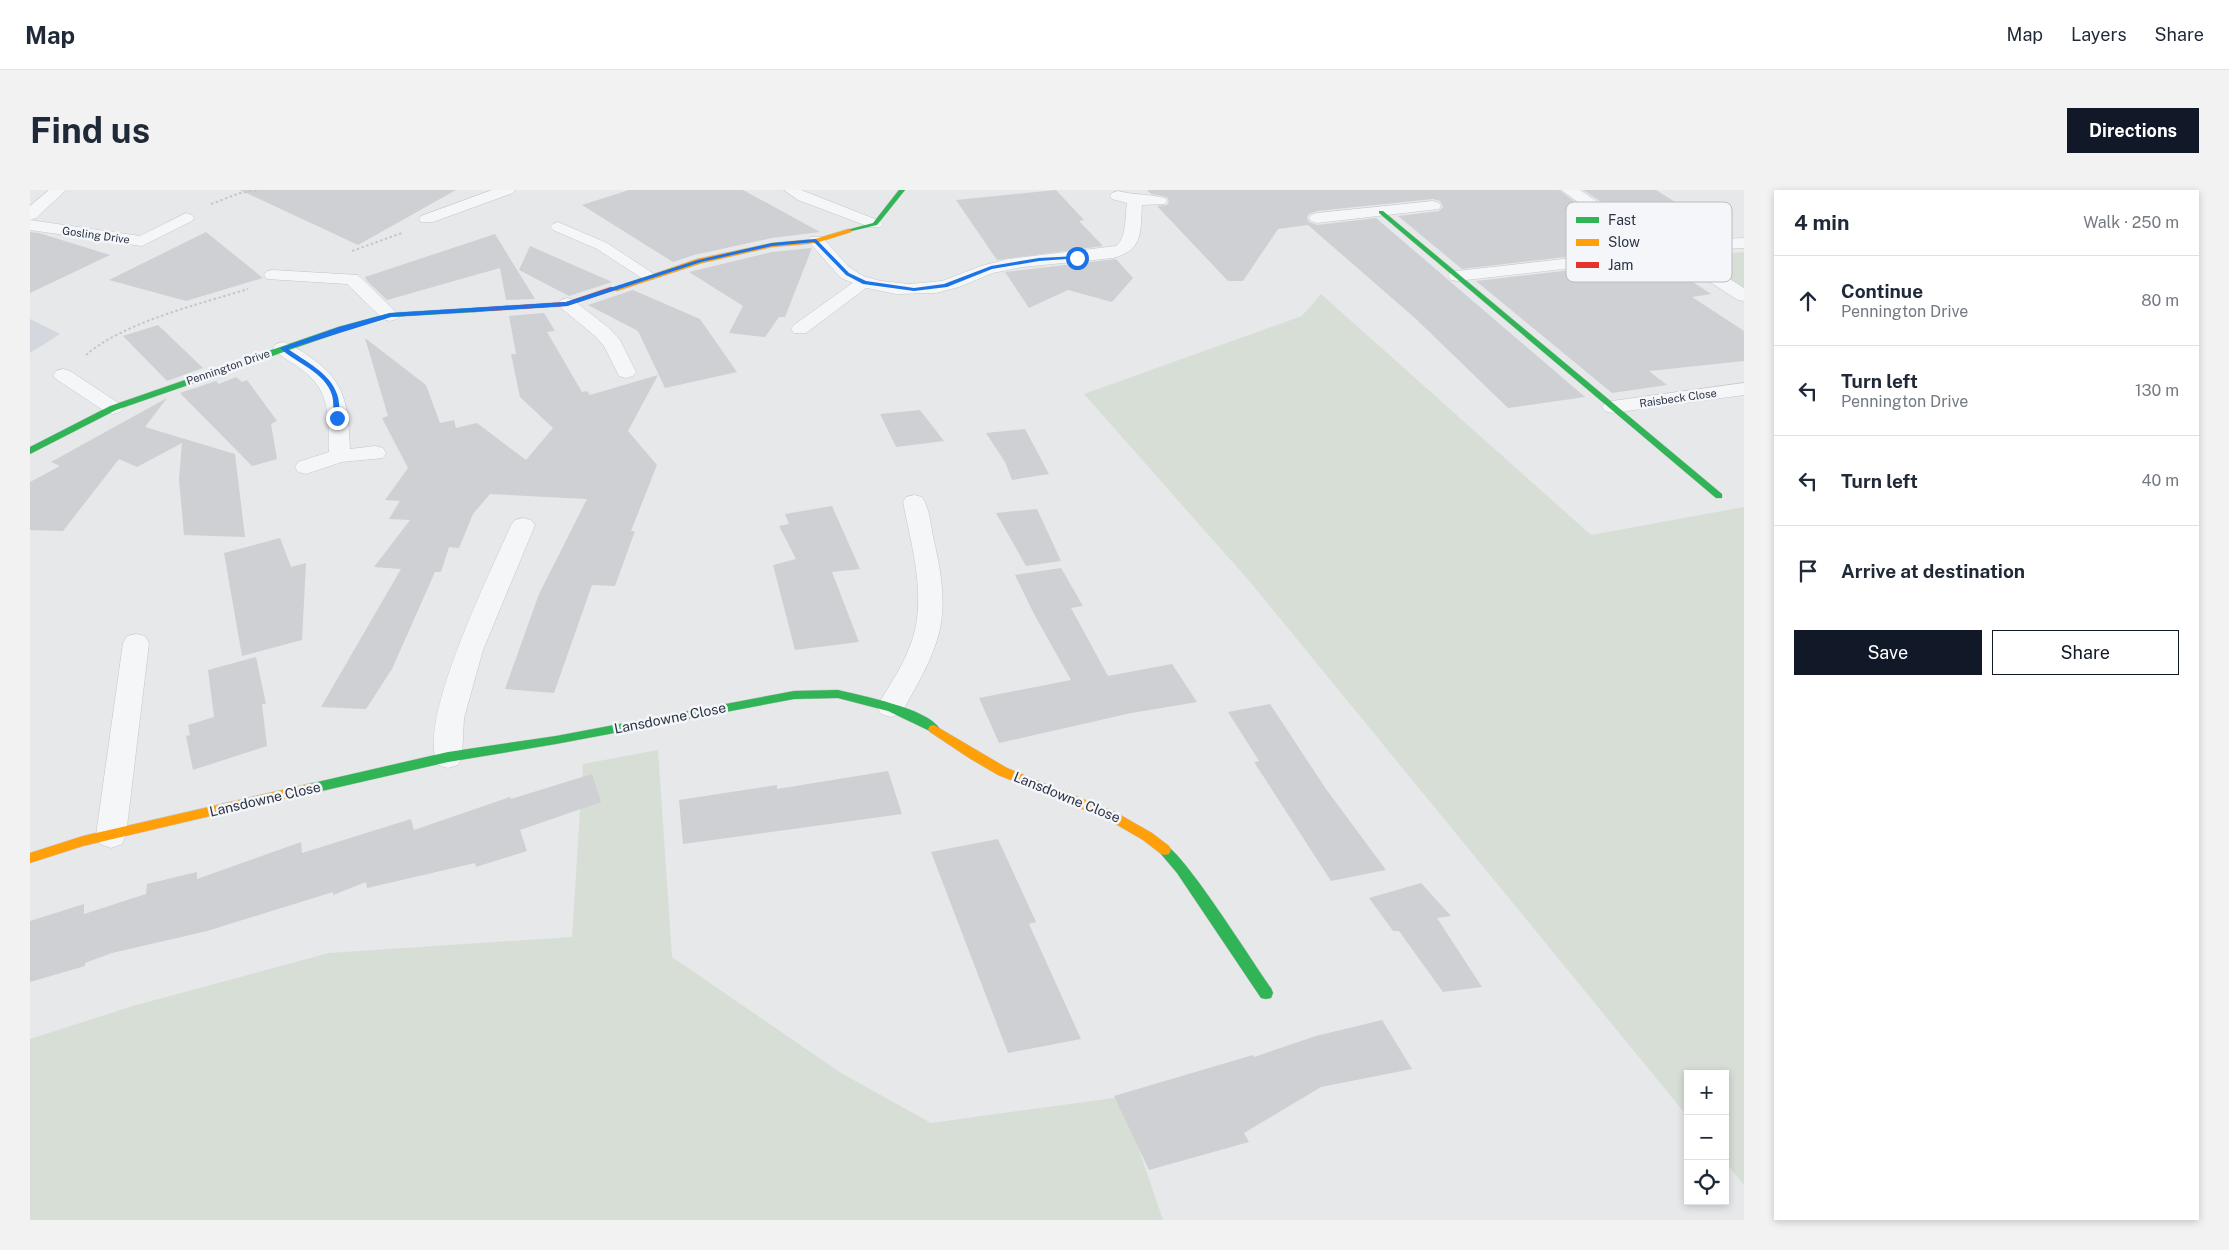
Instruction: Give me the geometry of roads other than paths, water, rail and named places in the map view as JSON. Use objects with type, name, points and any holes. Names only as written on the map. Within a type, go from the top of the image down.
[{"type":"street","points":[[30,215],[58,190]]},
{"type":"street","points":[[426,218],[507,190]]},
{"type":"street","points":[[874,224],[902,190]]},
{"type":"street","points":[[1570,190],[1588,202]]},
{"type":"street","points":[[816,241],[847,274],[864,282],[914,289],[930,289],[971,277],[991,268],[1039,260],[1077,258],[1119,251],[1129,244],[1126,198],[1159,201]]},
{"type":"street","points":[[1317,218],[1433,206]]},
{"type":"street","points":[[1381,212],[1719,496]]},
{"type":"street","name":"Gosling Drive","points":[[30,225],[142,242],[186,218]]},
{"type":"street","name":"Pennington Drive","points":[[30,450],[113,408],[283,348],[390,315],[567,304],[700,261],[772,245],[816,241],[874,224]]},
{"type":"street","points":[[1457,276],[1566,264]]},
{"type":"street","points":[[273,275],[352,279],[390,315]]},
{"type":"street","points":[[1722,282],[1744,296]]},
{"type":"street","points":[[567,304],[607,338],[626,372]]},
{"type":"street","points":[[283,348],[321,374],[335,395],[340,456]]},
{"type":"street","points":[[63,375],[113,408]]},
{"type":"street","name":"Raisbeck Close","points":[[1612,407],[1744,389]]},
{"type":"street","points":[[306,467],[340,456],[376,453]]},
{"type":"street","points":[[891,707],[919,658],[928,633],[930,612],[929,579],[914,502]]},
{"type":"street","points":[[448,757],[450,718],[470,650],[523,525]]},
{"type":"street","points":[[111,835],[136,643]]},
{"type":"street","name":"Lansdowne Close","points":[[30,858],[83,841],[448,757],[556,740],[794,696],[838,694],[891,707],[920,720],[983,762],[1013,776],[1090,804],[1140,829],[1164,849],[1182,869],[1266,993]]},
{"type":"lane","points":[[791,190],[803,197],[874,224]]},
{"type":"lane","points":[[558,226],[602,246],[649,276]]},
{"type":"lane","points":[[800,329],[864,282]]}]
